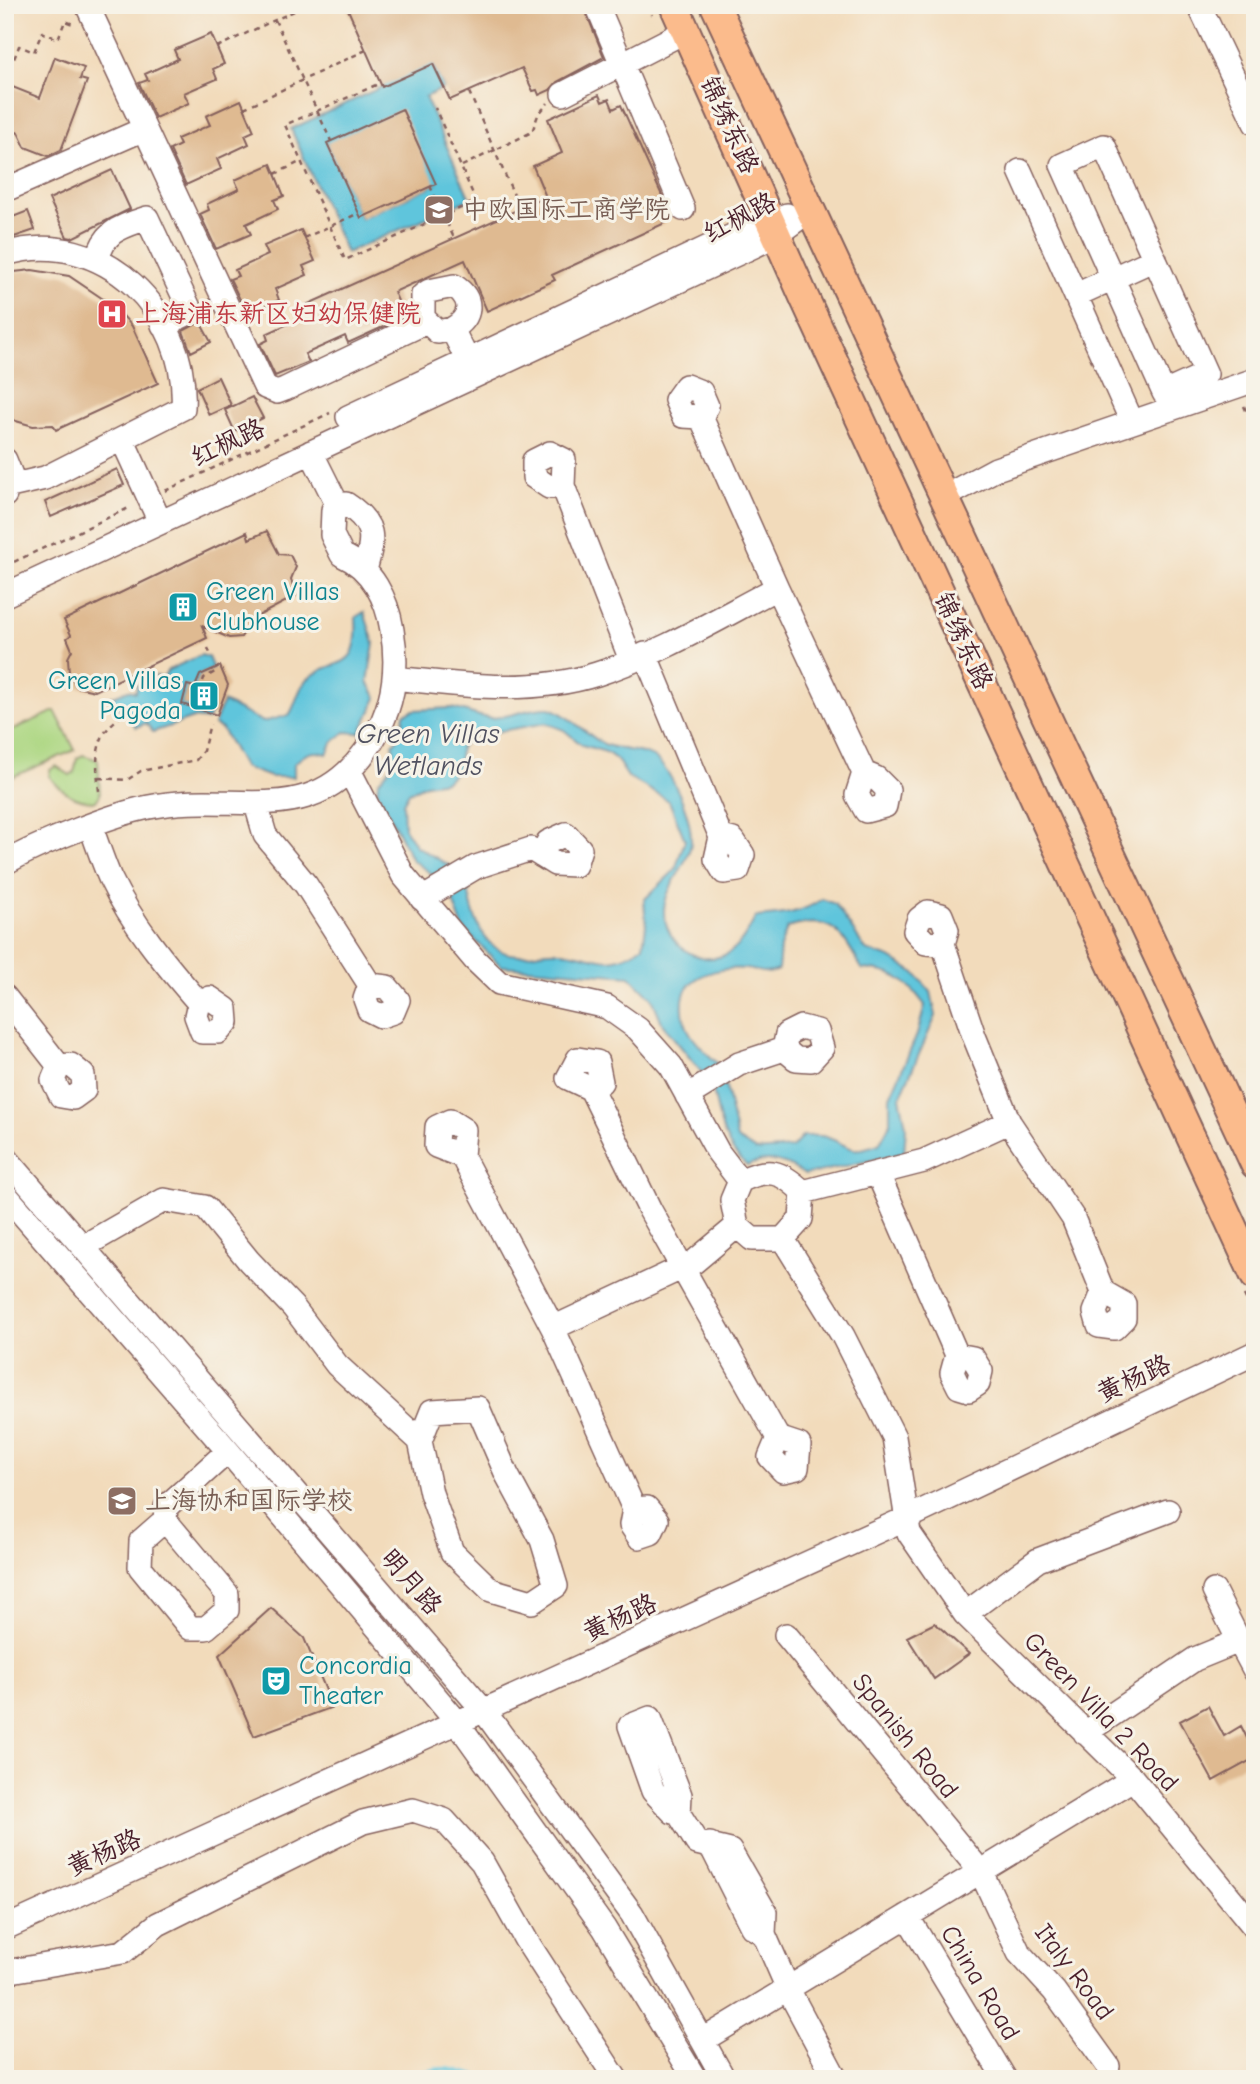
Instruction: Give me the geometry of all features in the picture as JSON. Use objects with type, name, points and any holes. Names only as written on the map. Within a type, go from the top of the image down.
[{"type":"main road","name":"锦绣东路","points":[[674,5],[1255,1276]]},
{"type":"main road","name":"锦绣东路","points":[[715,5],[1255,1164]]},
{"type":"street","points":[[597,5],[683,209]]},
{"type":"street","points":[[1199,5],[1255,123]]},
{"type":"street","points":[[89,10],[142,130],[265,387],[277,392],[285,389],[426,322]]},
{"type":"street","points":[[563,94],[686,31]]},
{"type":"street","points":[[5,190],[142,130]]},
{"type":"street","points":[[1104,146],[1155,260],[1206,374],[1164,393],[1062,165],[1104,146]]},
{"type":"street","points":[[1020,171],[1132,422]]},
{"type":"street","name":"红枫路","points":[[5,581],[311,452],[810,210]]},
{"type":"street","points":[[97,260],[101,243],[110,233],[146,218],[191,312],[163,325]]},
{"type":"street","name":"红枫路","points":[[5,595],[157,515],[468,361],[774,227]]},
{"type":"street","points":[[5,254],[20,250],[57,250],[97,260],[145,295],[157,310],[185,380],[183,408],[123,441],[45,478],[8,491],[11,475],[5,460]]},
{"type":"street","points":[[1076,295],[1155,260]]},
{"type":"street","points":[[454,286],[464,292],[469,303],[468,314],[462,323],[452,329],[438,332],[426,322],[421,310],[423,295],[440,287],[454,286]]},
{"type":"street","points":[[452,329],[468,361]]},
{"type":"street","points":[[944,497],[996,469],[1245,383]]},
{"type":"street","points":[[701,418],[777,589],[864,773]]},
{"type":"street","points":[[123,441],[157,515]]},
{"type":"street","points":[[311,452],[339,508]]},
{"type":"street","points":[[563,486],[721,837]]},
{"type":"street","points":[[5,863],[91,827],[148,807],[204,801],[256,804],[306,799],[350,772],[386,718],[394,678],[395,648],[390,617],[373,580],[365,570],[359,562],[342,555],[332,535],[333,510],[346,504],[362,514],[370,529],[372,548],[365,570]]},
{"type":"street","points":[[394,678],[478,687],[530,686],[596,674],[638,657],[777,589]]},
{"type":"street","points":[[350,772],[403,875],[499,983],[607,1007],[638,1029],[671,1066],[718,1152],[740,1181]]},
{"type":"street","points":[[256,804],[265,835],[306,885],[370,985]]},
{"type":"street","points":[[91,827],[110,878],[134,918],[160,957],[199,1003]]},
{"type":"street","points":[[422,899],[476,867],[531,849],[542,856]]},
{"type":"street","points":[[943,944],[974,1036],[1009,1122],[1073,1218],[1103,1292]]},
{"type":"street","points":[[5,997],[59,1066]]},
{"type":"street","points":[[687,1096],[739,1064],[783,1049]]},
{"type":"street","points":[[591,1089],[650,1210],[778,1437]]},
{"type":"street","points":[[803,1192],[924,1161],[1009,1122]]},
{"type":"street","points":[[462,1156],[553,1328],[635,1508]]},
{"type":"street","name":"明月路","points":[[5,1157],[484,1711],[632,1914],[724,2079]]},
{"type":"street","points":[[761,1171],[786,1176],[803,1192],[801,1219],[783,1239],[752,1238],[737,1226],[732,1200],[740,1181],[761,1171]]},
{"type":"street","points":[[878,1174],[957,1355]]},
{"type":"street","name":"明月路","points":[[5,1194],[228,1451],[457,1723],[604,1928],[695,2079]]},
{"type":"street","points":[[84,1246],[164,1200],[205,1207],[249,1261],[293,1307],[337,1365],[420,1441],[432,1493],[452,1552],[491,1591],[533,1602],[556,1586],[542,1540],[507,1475],[478,1408],[432,1411],[420,1441]]},
{"type":"street","points":[[553,1328],[694,1262],[737,1226]]},
{"type":"street","points":[[783,1239],[843,1336],[894,1437],[909,1525]]},
{"type":"street","name":"黄杨路","points":[[5,1928],[457,1723],[909,1525],[1255,1353]]},
{"type":"street","points":[[165,1520],[141,1541],[140,1567],[190,1628],[206,1628],[227,1610],[227,1594],[165,1520],[166,1507],[228,1451]]},
{"type":"street","points":[[965,1614],[1038,1560],[1168,1511]]},
{"type":"street","name":"Green Villa 2 Road","points":[[909,1525],[965,1614],[1133,1779],[1255,1928]]},
{"type":"street","points":[[1214,1591],[1255,1671]]},
{"type":"street","name":"Spanish Road","points":[[786,1635],[981,1872]]},
{"type":"street","points":[[1085,1733],[1195,1658],[1239,1642]]},
{"type":"street","points":[[673,1812],[653,1791],[630,1726],[650,1718],[680,1795],[679,1814],[697,1843],[730,1851],[765,1912],[765,1934],[788,1990],[836,2079]]},
{"type":"street","points":[[703,2040],[1133,1779]]},
{"type":"street","points":[[5,1972],[123,1952],[158,1923],[363,1822],[413,1810],[444,1820],[482,1862],[526,1940],[616,2079]]},
{"type":"street","name":"Italy Road","points":[[981,1872],[1019,1953],[1054,1991],[1108,2066]]},
{"type":"street","name":"China Road","points":[[907,1916],[1005,2079]]},
{"type":"path","points":[[217,47],[307,5]]},
{"type":"path","points":[[5,56],[14,60],[19,46],[34,52],[42,32],[58,39],[65,21],[77,25],[89,10]]},
{"type":"path","points":[[275,20],[331,141]]},
{"type":"path","points":[[244,108],[366,50]]},
{"type":"path","points":[[376,85],[285,125],[332,225],[345,260],[477,201],[435,108]]},
{"type":"path","points":[[469,92],[520,209]]},
{"type":"path","points":[[461,166],[532,132],[543,106],[563,94]]},
{"type":"path","points":[[275,174],[301,161]]},
{"type":"path","points":[[430,186],[454,239]]},
{"type":"path","points":[[304,238],[359,213]]},
{"type":"path","points":[[1245,383],[1255,431]]},
{"type":"path","points":[[208,648],[211,656]]},
{"type":"path","points":[[216,706],[197,700],[204,678],[217,671]]},
{"type":"path","points":[[99,791],[97,756],[102,734],[118,718]]},
{"type":"path","points":[[99,778],[127,780],[141,771],[196,760],[203,751],[210,724]]},
{"type":"green space","points":[[55,711],[75,750],[5,780],[5,733]]},
{"type":"green space","points":[[83,755],[98,760],[100,795],[96,801],[82,800],[70,794],[49,776],[50,770],[56,766],[70,775],[74,773],[77,758]]},
{"type":"water","points":[[426,48],[444,88],[425,97],[470,199],[346,253],[291,129],[382,87]],"holes":[[[328,143],[436,184],[361,218]]]},
{"type":"water","points":[[364,612],[374,643],[368,682],[377,698],[360,733],[345,732],[332,743],[327,754],[313,752],[301,758],[294,764],[294,777],[270,777],[243,767],[222,729],[214,725],[223,702],[263,722],[289,715],[307,680],[317,672],[350,656],[356,636],[356,617]]},
{"type":"water","points":[[201,655],[208,657],[213,669],[200,675],[195,687],[187,686],[182,704],[212,708],[208,720],[193,718],[153,732],[146,723],[136,727],[109,698],[128,690],[136,692],[137,685],[145,687],[148,680],[154,682],[156,676],[163,678],[168,670]]},
{"type":"water","name":"Green Villas Wetlands","points":[[451,708],[492,718],[549,708],[561,713],[602,743],[647,754],[661,764],[675,785],[690,826],[690,848],[667,895],[664,911],[670,933],[685,950],[705,958],[727,954],[740,942],[756,917],[798,911],[822,899],[835,904],[866,950],[890,958],[915,973],[931,992],[936,1016],[900,1097],[906,1126],[904,1153],[805,1175],[777,1162],[763,1161],[747,1166],[732,1150],[723,1131],[713,1090],[725,1083],[737,1139],[756,1151],[792,1148],[803,1136],[826,1137],[851,1148],[861,1149],[879,1144],[890,1124],[890,1097],[917,1035],[925,1005],[905,982],[891,974],[862,969],[848,945],[834,929],[815,923],[787,928],[780,947],[778,970],[774,972],[727,969],[707,974],[691,983],[683,1000],[684,1020],[697,1043],[718,1064],[702,1073],[663,1025],[652,998],[630,976],[501,966],[463,928],[450,893],[467,882],[471,906],[480,929],[495,948],[506,953],[524,955],[555,951],[612,960],[621,958],[643,946],[646,926],[644,900],[675,870],[685,840],[669,801],[628,777],[617,760],[606,752],[582,745],[564,730],[546,723],[472,736],[460,748],[458,769],[446,781],[426,784],[409,792],[403,803],[404,828],[416,846],[455,869],[439,879],[412,860],[377,791],[378,782],[395,762],[393,744],[402,733],[404,714],[414,710]]},
{"type":"building","points":[[346,5],[583,5],[604,57],[557,82],[550,90],[539,95],[537,90],[533,91],[522,68],[450,100],[433,64],[382,87]]},
{"type":"building","points":[[211,34],[224,64],[213,69],[217,79],[184,93],[189,103],[155,118],[139,83],[148,80],[145,74],[178,59],[174,50]]},
{"type":"building","points":[[55,57],[84,68],[80,79],[87,81],[61,150],[48,156],[25,147],[18,132],[5,137],[5,84],[40,98]]},
{"type":"building","points":[[599,95],[602,102],[609,99],[613,109],[621,105],[669,211],[661,214],[665,223],[552,275],[555,280],[487,311],[465,260],[394,292],[405,317],[348,343],[345,336],[305,354],[309,362],[275,376],[260,344],[268,340],[266,334],[299,319],[295,310],[546,197],[533,166],[562,153],[548,119]]},
{"type":"building","points":[[241,100],[254,131],[245,135],[249,144],[217,159],[221,169],[186,185],[170,150],[180,145],[177,139],[210,125],[206,116]]},
{"type":"building","points":[[402,109],[436,184],[361,218],[327,143]]},
{"type":"building","points":[[271,164],[284,196],[274,200],[278,209],[246,224],[251,234],[216,249],[200,214],[209,210],[207,204],[239,189],[235,180]]},
{"type":"building","points":[[112,170],[130,209],[72,238],[67,237],[49,199]]},
{"type":"building","points":[[28,211],[35,230],[5,240],[5,220]]},
{"type":"building","points":[[301,230],[315,261],[303,266],[307,275],[275,289],[279,300],[247,314],[230,279],[238,276],[235,270],[268,255],[264,246]]},
{"type":"building","points":[[32,270],[69,276],[115,307],[132,326],[158,383],[56,430],[53,425],[33,426],[16,421],[5,414],[5,273]]},
{"type":"building","points":[[200,322],[211,342],[191,352],[183,331]]},
{"type":"building","points":[[218,377],[231,405],[209,415],[197,388]]},
{"type":"building","points":[[252,397],[263,418],[235,432],[225,410]]},
{"type":"building","points":[[117,469],[124,485],[51,517],[45,502]]},
{"type":"building","name":"Green Villas Clubhouse","points":[[267,531],[279,554],[290,555],[296,567],[291,579],[296,596],[254,618],[241,637],[229,638],[202,626],[207,638],[95,691],[77,687],[69,673],[68,658],[72,650],[67,638],[71,635],[64,620],[247,532],[249,539]]},
{"type":"building","name":"Green Villas Pagoda","points":[[220,666],[228,685],[217,715],[182,704],[187,685],[195,687],[200,675]]},
{"type":"building","name":"Concordia Theater","points":[[271,1608],[304,1638],[333,1707],[254,1736],[219,1655]]},
{"type":"building","points":[[935,1623],[969,1654],[934,1679],[907,1637]]},
{"type":"building","points":[[1208,1706],[1224,1736],[1241,1726],[1255,1754],[1255,1758],[1213,1781],[1180,1721]]},
{"type":"waterway","points":[[410,2079],[438,2070],[483,2079]]},
{"type":"place","name":"中欧国际工商学院","points":[[439,210]]},
{"type":"place","name":"上海浦东新区妇幼保健院","points":[[112,314]]},
{"type":"place","name":"Green Villas Clubhouse","points":[[183,607]]},
{"type":"place","name":"Green Villas Pagoda","points":[[204,696]]},
{"type":"place","name":"上海协和国际学校","points":[[122,1501]]},
{"type":"place","name":"Concordia Theater","points":[[276,1681]]}]
